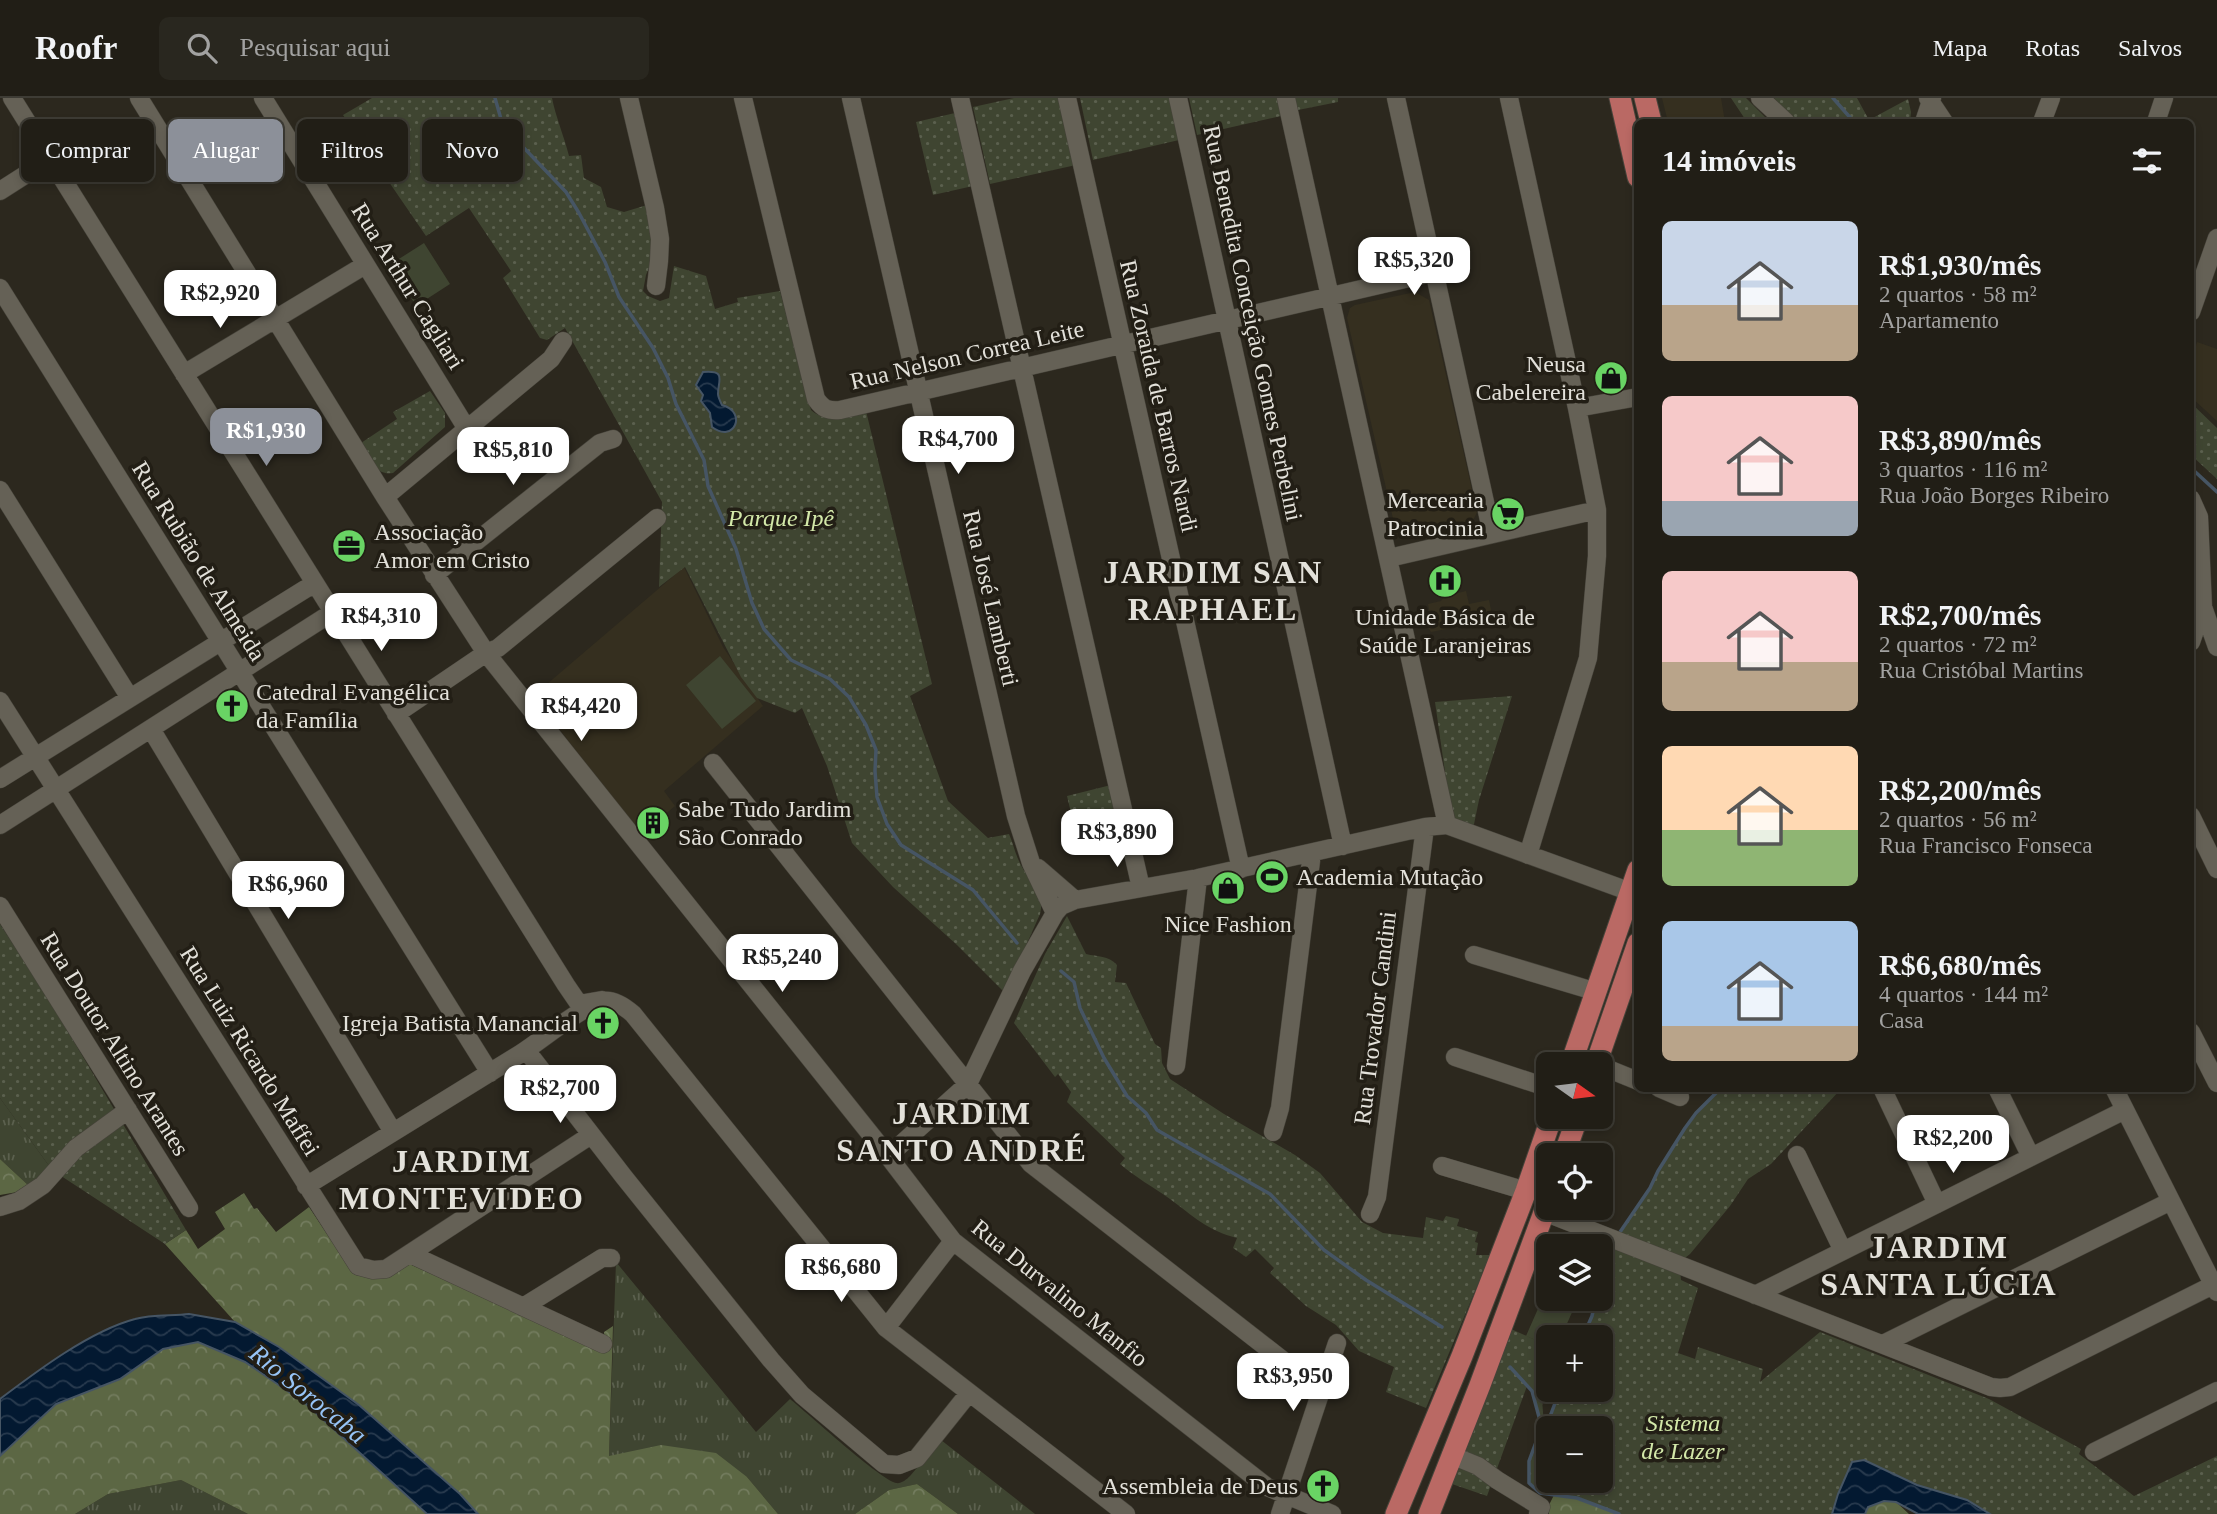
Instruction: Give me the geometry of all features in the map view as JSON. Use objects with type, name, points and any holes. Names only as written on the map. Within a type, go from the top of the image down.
[{"type":"main road","points":[[1620,98],[1634,159]]},
{"type":"main road","points":[[1645,98],[1650,119]]},
{"type":"main road","points":[[1575,1052],[1634,883]]},
{"type":"main road","points":[[1601,1052],[1631,985],[1634,967]]},
{"type":"main road","points":[[1396,1514],[1462,1356],[1547,1129]]},
{"type":"main road","points":[[1522,1200],[1536,1208]]},
{"type":"main road","points":[[1429,1514],[1541,1220]]},
{"type":"street","points":[[12,98],[25,119]]},
{"type":"street","name":"Rua Durvalino Manfio","points":[[139,98],[385,497],[486,653],[953,1241],[1267,1487],[1332,1514]]},
{"type":"street","points":[[629,98],[660,239],[656,286]]},
{"type":"street","name":"Rua Nelson Correa Leite","points":[[743,98],[816,399],[829,411],[1435,272]]},
{"type":"street","name":"Rua José Lamberti","points":[[851,98],[1016,816],[1031,863],[1055,913]]},
{"type":"street","points":[[960,98],[1141,888]]},
{"type":"street","name":"Rua Zoraida de Barros Nardi","points":[[1067,98],[1241,869]]},
{"type":"street","name":"Rua Benedita Conceição Gomes Perbelini","points":[[1178,98],[1343,846]]},
{"type":"street","points":[[1286,98],[1447,825]]},
{"type":"street","points":[[1396,98],[1492,534]]},
{"type":"street","points":[[1509,98],[1597,510],[1597,556],[1588,658],[1528,855]]},
{"type":"street","points":[[1760,98],[1783,119]]},
{"type":"street","points":[[2043,119],[2051,98]]},
{"type":"street","points":[[2157,119],[2164,98]]},
{"type":"street","name":"Rua Arthur Cagliari","points":[[268,100],[365,265],[467,429]]},
{"type":"street","points":[[1925,119],[1930,100]]},
{"type":"street","points":[[1930,100],[1942,119]]},
{"type":"street","points":[[0,191],[21,178]]},
{"type":"street","points":[[64,182],[579,1004],[602,1000],[626,1007],[886,1328],[1126,1514]]},
{"type":"street","points":[[2194,303],[2217,238]]},
{"type":"street","points":[[184,374],[365,265]]},
{"type":"street","name":"Rua Rubião de Almeida","points":[[0,288],[489,1073]]},
{"type":"street","points":[[385,497],[551,359],[563,341]]},
{"type":"street","points":[[1577,408],[1634,398]]},
{"type":"street","points":[[434,575],[600,443],[613,439]]},
{"type":"street","points":[[0,490],[130,698]]},
{"type":"street","points":[[2194,506],[2199,517],[2196,541],[2203,603],[2217,647]]},
{"type":"street","points":[[1389,558],[1597,510]]},
{"type":"street","points":[[396,714],[486,653],[498,648],[657,517]]},
{"type":"street","points":[[0,779],[315,583]]},
{"type":"street","points":[[2194,632],[2203,603]]},
{"type":"street","points":[[0,825],[333,612]]},
{"type":"street","name":"Rua Luiz Ricardo Maffei","points":[[0,701],[358,1266],[373,1270],[386,1269],[591,1135]]},
{"type":"street","points":[[150,729],[393,1132]]},
{"type":"street","points":[[713,762],[1031,1164],[1321,1390]]},
{"type":"street","points":[[2194,822],[2217,869]]},
{"type":"street","points":[[888,1156],[968,1084],[1022,971],[1055,913],[1061,906],[1075,900],[1198,878],[1425,827],[1447,825],[1631,892]]},
{"type":"street","name":"Rua Trovador Candini","points":[[1370,1214],[1377,1197],[1425,827]]},
{"type":"street","points":[[1273,1132],[1280,1108],[1312,853]]},
{"type":"street","points":[[1031,863],[1075,900]]},
{"type":"street","points":[[1176,1066],[1198,878]]},
{"type":"street","name":"Rua Doutor Altino Arantes","points":[[0,905],[189,1208]]},
{"type":"street","points":[[1474,955],[1597,992]]},
{"type":"street","points":[[564,1024],[572,999],[566,985]]},
{"type":"street","points":[[306,1186],[602,1000]]},
{"type":"street","points":[[2194,1038],[2217,1083]]},
{"type":"street","points":[[526,1050],[771,1360],[802,1395],[884,1464],[899,1465],[917,1458],[969,1392]]},
{"type":"street","points":[[1455,1057],[1536,1084]]},
{"type":"street","points":[[1614,1071],[1634,1079]]},
{"type":"street","points":[[1668,1092],[1680,1097]]},
{"type":"street","points":[[1884,1092],[1937,1204]]},
{"type":"street","points":[[1999,1092],[2031,1157]]},
{"type":"street","points":[[1573,1220],[1629,1246],[1991,1387],[2010,1387],[2216,1287],[2116,1092]]},
{"type":"street","points":[[0,1207],[19,1201],[43,1185],[76,1148],[128,1110]]},
{"type":"street","points":[[1755,1295],[2125,1110]]},
{"type":"street","points":[[1797,1155],[1843,1251]]},
{"type":"street","points":[[1442,1166],[1522,1200]]},
{"type":"street","points":[[1883,1344],[2171,1201]]},
{"type":"street","points":[[886,1328],[953,1241]]},
{"type":"street","points":[[410,1254],[603,1344]]},
{"type":"street","points":[[523,1307],[602,1258],[611,1258]]},
{"type":"street","points":[[1799,1275],[1798,1296],[1800,1304],[1809,1316]]},
{"type":"street","points":[[1917,1328],[1917,1357]]},
{"type":"street","points":[[1279,1514],[1337,1343]]},
{"type":"street","points":[[2094,1452],[2217,1391]]},
{"type":"street","points":[[1451,1455],[1478,1466],[1539,1511]]},
{"type":"shaded area","points":[[1662,98],[1721,98],[1724,119],[1667,119]]},
{"type":"shaded area","points":[[1415,292],[1429,300],[1477,512],[1471,525],[1409,539],[1397,536],[1347,318],[1350,308],[1355,305]]},
{"type":"shaded area","points":[[2197,342],[2217,349],[2217,421],[2194,400],[2194,353]]},
{"type":"shaded area","points":[[684,567],[723,647],[763,706],[664,791],[675,806],[642,834],[533,696]]},
{"type":"shaded area","points":[[1466,591],[1469,604],[1489,600],[1493,620],[1431,632],[1425,623],[1431,619],[1428,604],[1441,601],[1443,593],[1450,595]]},
{"type":"green space","name":"Parque Ipê","points":[[372,98],[552,98],[569,156],[581,155],[584,178],[601,187],[607,207],[624,212],[647,205],[653,251],[643,291],[648,296],[660,301],[669,298],[674,266],[706,276],[715,309],[738,302],[737,298],[780,291],[811,410],[830,417],[866,411],[932,684],[910,696],[948,801],[988,838],[1009,834],[1019,861],[1041,898],[1040,914],[1005,993],[893,887],[852,843],[827,766],[802,708],[795,713],[757,698],[741,677],[685,567],[659,587],[662,502],[565,328],[547,340],[540,338],[503,278],[511,271],[469,208],[426,236],[389,182],[408,182],[408,119],[346,119],[343,115]]},
{"type":"green space","points":[[1014,98],[1061,98],[1076,165],[990,184],[973,107]]},
{"type":"green space","points":[[1080,98],[1169,98],[1179,140],[1093,160]]},
{"type":"green space","points":[[1189,98],[1277,98],[1281,116],[1197,135]]},
{"type":"green space","points":[[1295,98],[1338,98],[1338,102],[1298,110]]},
{"type":"green space","points":[[1731,98],[1746,98],[1767,119],[1745,119]]},
{"type":"green space","points":[[1774,98],[1857,98],[1868,119],[1795,119]]},
{"type":"green space","points":[[1908,99],[1910,119],[1871,119]]},
{"type":"green space","points":[[955,113],[973,186],[933,195],[916,122]]},
{"type":"green space","points":[[424,243],[450,284],[416,306],[391,264]]},
{"type":"green space","points":[[430,391],[445,413],[445,427],[393,473],[381,472],[358,445],[397,419],[393,412]]},
{"type":"green space","points":[[2194,406],[2217,428],[2217,479],[2194,458]]},
{"type":"green space","points":[[720,656],[756,701],[722,729],[686,685]]},
{"type":"green space","points":[[1512,696],[1479,800],[1473,829],[1457,822],[1455,818],[1447,786],[1435,702]]},
{"type":"green space","points":[[1111,785],[1124,845],[1081,855],[1067,796]]},
{"type":"green space","points":[[1067,916],[1086,954],[1106,958],[1117,965],[1115,982],[1126,983],[1155,1044],[1161,1048],[1162,1063],[1170,1079],[1320,1173],[1362,1222],[1383,1233],[1423,1238],[1426,1217],[1443,1221],[1446,1216],[1459,1219],[1457,1226],[1478,1232],[1475,1242],[1478,1243],[1476,1255],[1490,1255],[1426,1408],[1386,1392],[1394,1367],[1359,1351],[1336,1325],[1306,1306],[1270,1273],[1274,1268],[1255,1249],[1246,1257],[1233,1248],[1237,1238],[1201,1222],[1126,1169],[1120,1164],[1125,1158],[1067,1102],[1071,1092],[1058,1074],[1055,1077],[1014,1023],[1045,954]]},
{"type":"green space","points":[[0,924],[48,998],[186,1230],[165,1244],[52,1170],[0,1098]]},
{"type":"green space","name":"Sistema de Lazer","points":[[1718,1092],[1838,1092],[1771,1164],[1748,1179],[1730,1206],[1681,1261],[1681,1280],[1698,1288],[1678,1353],[1695,1359],[1698,1347],[1763,1369],[1760,1382],[1820,1332],[1989,1399],[2081,1449],[2079,1454],[2134,1496],[2217,1456],[2217,1514],[1990,1514],[1967,1500],[1917,1485],[1838,1494],[1832,1514],[1619,1514],[1577,1498],[1540,1493],[1613,1493],[1613,1416],[1550,1416],[1555,1402],[1613,1402],[1613,1325],[1588,1325],[1593,1311],[1613,1311],[1613,1245],[1651,1186],[1672,1147]]},
{"type":"green space","points":[[0,1098],[52,1170],[29,1186],[0,1159]]},
{"type":"green space","points":[[0,1159],[29,1186],[17,1192],[0,1195]]},
{"type":"green space","points":[[244,1193],[254,1209],[257,1208],[276,1232],[309,1207],[356,1275],[377,1279],[405,1262],[605,1352],[604,1332],[613,1326],[609,1456],[661,1445],[716,1453],[747,1477],[778,1514],[478,1514],[359,1405],[279,1347],[235,1322],[165,1244],[186,1230],[198,1249],[225,1229],[215,1212]]},
{"type":"green space","points":[[616,1262],[756,1432],[790,1399],[861,1459],[896,1483],[910,1476],[941,1440],[1035,1514],[958,1514],[917,1484],[889,1490],[855,1514],[778,1514],[747,1477],[609,1456]]},
{"type":"green space","points":[[1537,1311],[1573,1311],[1566,1325],[1536,1325],[1536,1340],[1526,1336]]},
{"type":"green space","points":[[1511,1329],[1536,1340],[1536,1402],[1542,1402],[1543,1416],[1539,1416],[1533,1391],[1527,1386],[1487,1496],[1449,1483]]},
{"type":"green space","points":[[198,1342],[245,1362],[305,1403],[427,1514],[248,1514],[181,1480],[108,1494],[75,1514],[0,1514],[0,1456],[56,1404],[120,1379],[163,1349]]},
{"type":"green space","name":"Sistema de Lazer","points":[[1536,1442],[1536,1489],[1529,1483],[1529,1461]]},
{"type":"green space","points":[[181,1480],[248,1514],[75,1514],[108,1494]]},
{"type":"green space","points":[[917,1484],[958,1514],[855,1514],[889,1490]]},
{"type":"green space","points":[[1554,1495],[1577,1498],[1619,1514],[1549,1514],[1548,1507]]},
{"type":"green space","points":[[1884,1501],[1896,1502],[1909,1514],[1865,1514],[1868,1507]]},
{"type":"water","points":[[703,372],[715,373],[720,377],[720,400],[722,405],[734,414],[736,420],[732,429],[726,432],[712,427],[710,413],[701,401],[703,395],[696,385]]},
{"type":"water","name":"Rio Sorocaba","points":[[189,1314],[235,1322],[279,1347],[359,1405],[460,1494],[478,1514],[427,1514],[305,1403],[245,1362],[198,1342],[163,1349],[120,1379],[56,1404],[0,1456],[0,1399],[64,1353],[100,1333],[148,1316]]},
{"type":"water","points":[[1864,1460],[1917,1485],[1967,1500],[1990,1514],[1918,1514],[1896,1502],[1884,1501],[1868,1507],[1865,1514],[1832,1514],[1852,1462]]},
{"type":"waterway","points":[[495,98],[503,126],[566,192],[605,262],[619,297],[653,348],[668,378],[676,404],[704,460],[708,486],[736,549],[752,603],[764,629],[791,660],[830,679],[849,697],[866,725],[876,750],[877,797],[887,824],[901,845],[973,890],[1017,943]]},
{"type":"waterway","points":[[1833,98],[1851,119]]},
{"type":"waterway","points":[[2194,471],[2217,492]]},
{"type":"waterway","points":[[1061,971],[1074,982],[1080,1008],[1104,1058],[1127,1096],[1146,1113],[1157,1130],[1270,1194],[1324,1250],[1366,1280],[1442,1327]]},
{"type":"waterway","points":[[1618,1235],[1650,1188],[1685,1128],[1717,1092]]},
{"type":"waterway","points":[[1588,1325],[1593,1311]]},
{"type":"waterway","points":[[1510,1367],[1532,1391],[1539,1416]]},
{"type":"waterway","points":[[1555,1402],[1529,1461],[1529,1483],[1540,1493],[1577,1498],[1619,1514]]},
{"type":"place","name":"Neusa Cabelereira","points":[[1611,378]]},
{"type":"place","name":"Mercearia Patrocinia","points":[[1508,514]]},
{"type":"place","name":"Associação Amor em Cristo","points":[[349,546]]},
{"type":"place","name":"Unidade Básica de Saúde Laranjeiras","points":[[1445,581]]},
{"type":"place","name":"Catedral Evangélica da Família","points":[[232,706]]},
{"type":"place","name":"Sabe Tudo Jardim São Conrado","points":[[653,823]]},
{"type":"place","name":"Academia Mutação","points":[[1272,877]]},
{"type":"place","name":"Nice Fashion","points":[[1228,888]]},
{"type":"place","name":"Igreja Batista Manancial","points":[[603,1023]]},
{"type":"place","name":"Assembleia de Deus","points":[[1323,1486]]},
{"type":"district","name":"JARDIM SAN RAPHAEL","points":[[1213,590]]},
{"type":"district","name":"JARDIM SANTO ANDRÉ","points":[[962,1132]]},
{"type":"district","name":"JARDIM MONTEVIDEO","points":[[462,1180]]},
{"type":"district","name":"JARDIM SANTA LÚCIA","points":[[1939,1266]]}]
